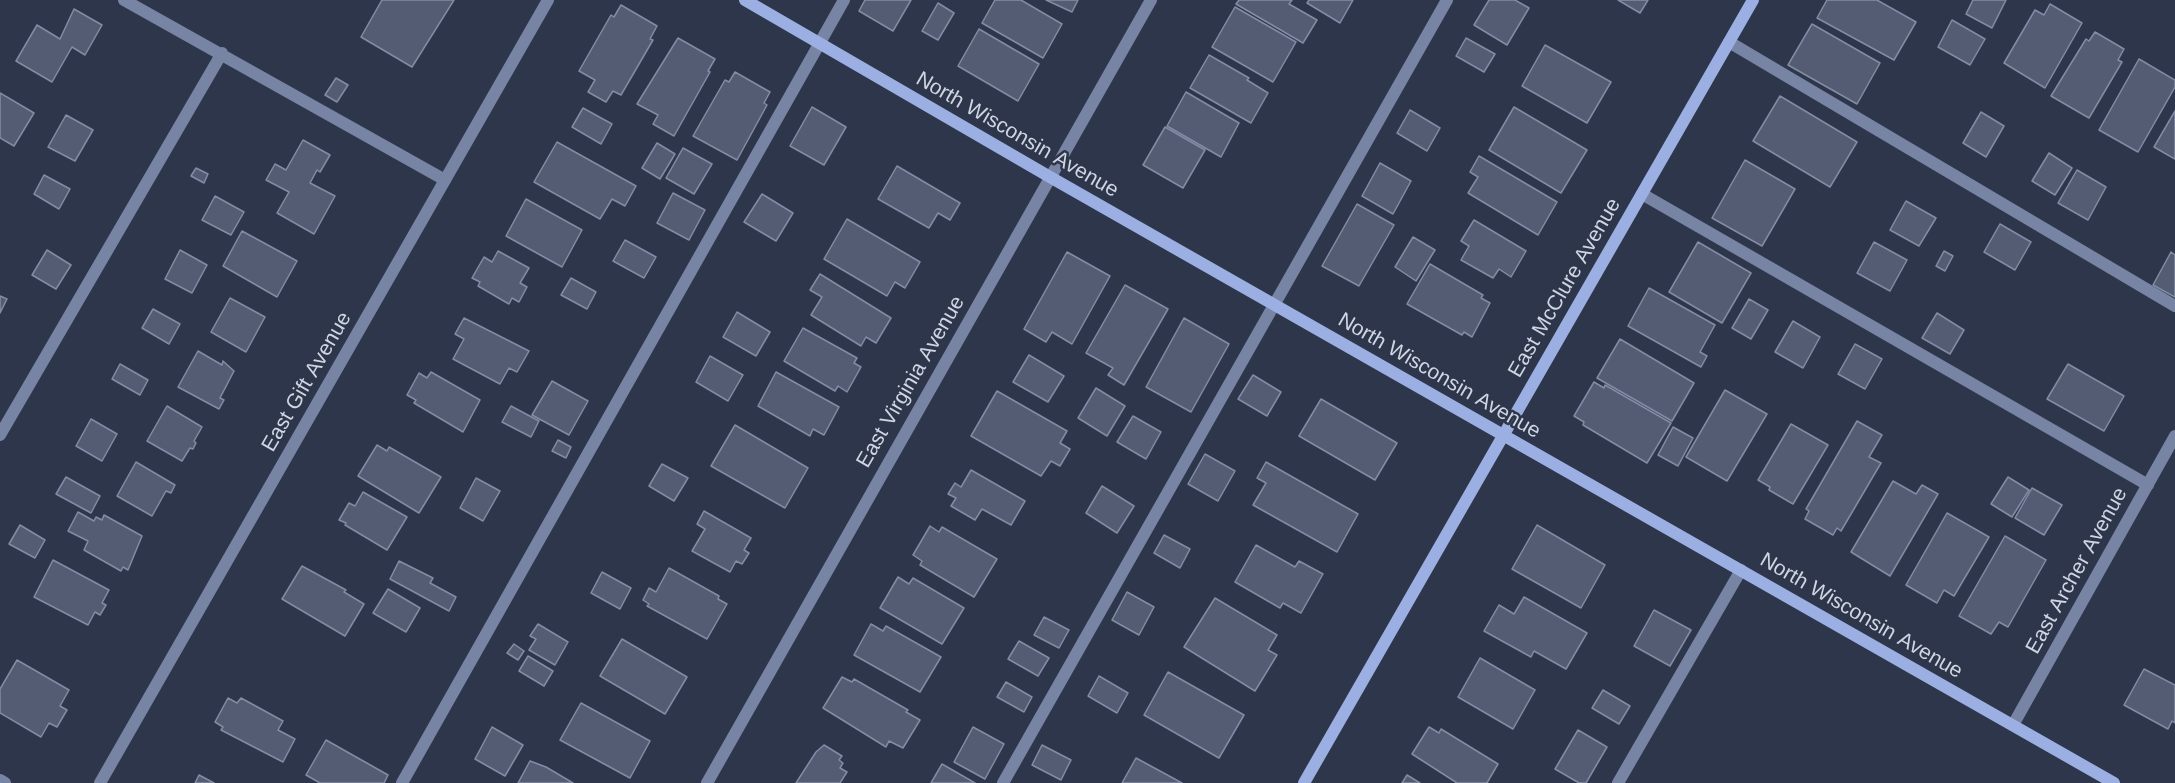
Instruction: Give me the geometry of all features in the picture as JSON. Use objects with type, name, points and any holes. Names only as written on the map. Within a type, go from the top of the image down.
[{"type":"street","points":[[124,0],[445,180]]},
{"type":"street","name":"East Gift Avenue","points":[[99,783],[548,0]]},
{"type":"street","name":"North Wisconsin Avenue","points":[[745,0],[1050,177],[2114,783]]},
{"type":"street","points":[[402,783],[844,0]]},
{"type":"street","name":"East Virginia Avenue","points":[[707,783],[1151,0]]},
{"type":"street","points":[[1002,783],[1447,0]]},
{"type":"street","name":"East McClure Avenue","points":[[1304,783],[1753,0]]},
{"type":"street","points":[[1729,42],[2175,306]]},
{"type":"street","points":[[0,435],[222,53]]},
{"type":"street","points":[[1642,194],[2148,485]]},
{"type":"street","name":"East Archer Avenue","points":[[2013,725],[2175,436]]},
{"type":"street","points":[[1618,783],[1741,570]]},
{"type":"street","points":[[0,780],[5,783]]},
{"type":"building","points":[[382,0],[454,0],[412,67],[361,37]]},
{"type":"building","points":[[865,0],[911,0],[893,31],[859,11]]},
{"type":"building","points":[[995,0],[1021,0],[1062,24],[1043,58],[982,23]]},
{"type":"building","points":[[1046,0],[1078,0],[1072,12]]},
{"type":"building","points":[[1239,0],[1292,0],[1289,4],[1317,20],[1303,43],[1236,4]]},
{"type":"building","points":[[1309,0],[1353,0],[1340,23],[1307,3]]},
{"type":"building","points":[[1489,0],[1515,0],[1529,8],[1507,45],[1474,25]]},
{"type":"building","points":[[1618,0],[1648,0],[1640,13]]},
{"type":"building","points":[[1827,0],[1877,0],[1916,22],[1894,60],[1817,18]]},
{"type":"building","points":[[1973,0],[2006,0],[1992,28],[1966,14]]},
{"type":"building","points":[[938,3],[954,13],[938,40],[922,31]]},
{"type":"building","points":[[2050,4],[2082,23],[2045,88],[2004,63],[2035,10],[2044,15]]},
{"type":"building","points":[[621,5],[657,26],[650,39],[653,40],[621,95],[613,91],[606,102],[588,92],[595,80],[579,71],[611,15],[614,17]]},
{"type":"building","points":[[1235,7],[1296,42],[1273,82],[1212,47]]},
{"type":"building","points":[[74,9],[102,25],[85,55],[72,47],[52,82],[16,61],[37,25],[60,39]]},
{"type":"building","points":[[1952,20],[1985,39],[1970,65],[1938,47]]},
{"type":"building","points":[[1812,24],[1880,63],[1857,104],[1788,65]]},
{"type":"building","points":[[979,29],[1039,64],[1018,101],[958,66]]},
{"type":"building","points":[[2095,32],[2124,49],[2118,60],[2122,62],[2089,118],[2051,96],[2086,39],[2089,41]]},
{"type":"building","points":[[678,38],[715,59],[674,136],[653,124],[658,115],[637,104]]},
{"type":"building","points":[[1466,38],[1495,54],[1484,72],[1456,56]]},
{"type":"building","points":[[1545,45],[1611,82],[1587,123],[1522,86]]},
{"type":"building","points":[[1209,55],[1249,78],[1247,80],[1268,93],[1251,123],[1190,88]]},
{"type":"building","points":[[2139,59],[2175,80],[2175,87],[2138,152],[2099,130]]},
{"type":"building","points":[[735,72],[770,92],[764,103],[767,105],[737,160],[693,136],[725,80],[729,82]]},
{"type":"building","points":[[336,78],[348,85],[337,102],[325,95]]},
{"type":"building","points":[[1186,92],[1239,123],[1221,157],[1167,126]]},
{"type":"building","points":[[0,93],[34,113],[14,146],[0,138]]},
{"type":"building","points":[[1780,96],[1857,142],[1830,187],[1753,141]]},
{"type":"building","points":[[812,107],[846,127],[824,165],[790,146]]},
{"type":"building","points":[[1514,107],[1587,150],[1561,193],[1489,150]]},
{"type":"building","points":[[583,108],[612,124],[601,144],[572,127]]},
{"type":"building","points":[[1410,110],[1440,128],[1427,151],[1397,133]]},
{"type":"building","points":[[2175,111],[2175,159],[2154,147]]},
{"type":"building","points":[[1981,112],[2004,126],[1986,157],[1963,143]]},
{"type":"building","points":[[66,115],[93,130],[75,161],[48,147]]},
{"type":"building","points":[[1165,127],[1205,150],[1183,188],[1143,165]]},
{"type":"building","points":[[303,140],[330,155],[320,172],[317,170],[310,183],[335,196],[314,234],[277,213],[289,192],[266,180],[275,164],[286,170]]},
{"type":"building","points":[[557,142],[636,186],[625,206],[612,199],[600,219],[534,182]]},
{"type":"building","points":[[657,143],[675,154],[660,179],[642,168]]},
{"type":"building","points":[[683,148],[712,164],[694,194],[666,178]]},
{"type":"building","points":[[2049,153],[2072,168],[2055,195],[2032,181]]},
{"type":"building","points":[[1479,156],[1557,202],[1538,235],[1468,193],[1478,177],[1470,172]]},
{"type":"building","points":[[1745,160],[1795,189],[1762,246],[1712,218]]},
{"type":"building","points":[[1380,163],[1411,181],[1393,214],[1362,196]]},
{"type":"building","points":[[897,166],[960,203],[950,220],[938,213],[929,228],[878,199]]},
{"type":"building","points":[[196,168],[208,174],[204,183],[191,176]]},
{"type":"building","points":[[2077,170],[2106,187],[2088,220],[2058,203]]},
{"type":"building","points":[[44,175],[70,189],[59,209],[34,194]]},
{"type":"building","points":[[673,193],[705,210],[689,240],[657,223]]},
{"type":"building","points":[[762,194],[793,213],[776,241],[744,222]]},
{"type":"building","points":[[215,196],[244,212],[231,235],[202,220]]},
{"type":"building","points":[[526,199],[582,230],[562,267],[506,236]]},
{"type":"building","points":[[1906,201],[1936,218],[1919,246],[1890,230]]},
{"type":"building","points":[[1357,204],[1394,225],[1359,286],[1322,266]]},
{"type":"building","points":[[847,219],[920,262],[905,288],[895,282],[887,296],[824,259]]},
{"type":"building","points":[[1474,220],[1526,251],[1511,277],[1499,269],[1493,278],[1461,260],[1469,246],[1461,241]]},
{"type":"building","points":[[2000,224],[2031,242],[2015,270],[1984,252]]},
{"type":"building","points":[[242,231],[297,261],[277,297],[223,266]]},
{"type":"building","points":[[1413,237],[1435,250],[1416,281],[1395,267]]},
{"type":"building","points":[[625,240],[656,257],[644,278],[613,261]]},
{"type":"building","points":[[1698,242],[1751,273],[1722,323],[1669,292]]},
{"type":"building","points":[[1874,242],[1907,260],[1890,291],[1857,273]]},
{"type":"building","points":[[47,250],[71,265],[56,289],[32,275]]},
{"type":"building","points":[[180,250],[207,265],[192,293],[165,279]]},
{"type":"building","points":[[498,251],[529,268],[520,283],[527,287],[519,302],[512,298],[509,304],[478,286],[480,282],[472,278],[484,257],[492,262]]},
{"type":"building","points":[[1944,251],[1953,256],[1945,271],[1936,266]]},
{"type":"building","points":[[1067,252],[1110,276],[1072,344],[1052,332],[1046,342],[1024,329]]},
{"type":"building","points":[[2171,252],[2175,255],[2175,297],[2153,285]]},
{"type":"building","points":[[1430,264],[1483,295],[1481,298],[1490,303],[1472,337],[1464,332],[1462,335],[1407,304]]},
{"type":"building","points":[[820,274],[891,318],[876,343],[866,337],[861,346],[811,315],[822,297],[810,290]]},
{"type":"building","points":[[571,278],[596,292],[587,309],[561,295]]},
{"type":"building","points":[[1125,285],[1168,309],[1124,385],[1108,375],[1113,368],[1086,353]]},
{"type":"building","points":[[1649,288],[1715,325],[1700,352],[1707,356],[1701,367],[1628,326]]},
{"type":"building","points":[[0,296],[7,299],[0,313]]},
{"type":"building","points":[[230,298],[265,317],[246,352],[211,332]]},
{"type":"building","points":[[1749,299],[1768,310],[1751,339],[1732,328]]},
{"type":"building","points":[[153,309],[180,324],[169,344],[142,328]]},
{"type":"building","points":[[737,312],[770,332],[756,356],[723,337]]},
{"type":"building","points":[[1937,313],[1964,330],[1950,354],[1922,338]]},
{"type":"building","points":[[464,318],[529,351],[517,372],[509,368],[500,384],[453,359],[464,339],[455,334]]},
{"type":"building","points":[[1184,318],[1229,344],[1191,412],[1146,387]]},
{"type":"building","points":[[1793,321],[1820,337],[1803,368],[1775,352]]},
{"type":"building","points":[[803,328],[857,358],[854,363],[861,367],[847,392],[838,386],[835,391],[784,361]]},
{"type":"building","points":[[1620,339],[1694,383],[1672,421],[1597,378]]},
{"type":"building","points":[[1855,344],[1882,359],[1865,389],[1838,374]]},
{"type":"building","points":[[198,351],[222,365],[223,361],[234,371],[220,398],[224,400],[219,409],[178,387]]},
{"type":"building","points":[[1029,355],[1064,376],[1048,402],[1013,382]]},
{"type":"building","points":[[710,356],[743,375],[728,401],[696,382]]},
{"type":"building","points":[[120,364],[148,380],[140,395],[112,379]]},
{"type":"building","points":[[2068,364],[2124,396],[2104,431],[2047,399]]},
{"type":"building","points":[[431,372],[480,400],[463,432],[414,403],[416,400],[407,395],[419,373],[427,378]]},
{"type":"building","points":[[776,372],[839,407],[824,435],[813,429],[810,436],[758,406]]},
{"type":"building","points":[[1253,375],[1281,392],[1267,416],[1238,399]]},
{"type":"building","points":[[552,381],[588,401],[569,435],[532,415]]},
{"type":"building","points":[[1594,382],[1604,388],[1605,385],[1671,423],[1647,463],[1583,425],[1584,422],[1574,416]]},
{"type":"building","points":[[1096,388],[1125,406],[1107,436],[1078,418]]},
{"type":"building","points":[[1725,390],[1767,414],[1727,481],[1686,457]]},
{"type":"building","points":[[997,391],[1067,431],[1060,443],[1070,449],[1060,466],[1051,461],[1041,476],[971,436]]},
{"type":"building","points":[[1321,399],[1397,443],[1375,480],[1299,436]]},
{"type":"building","points":[[167,406],[202,427],[194,441],[196,443],[193,449],[190,448],[182,461],[147,441]]},
{"type":"building","points":[[511,406],[539,421],[531,437],[502,422]]},
{"type":"building","points":[[1133,416],[1161,432],[1146,459],[1117,442]]},
{"type":"building","points":[[91,419],[117,434],[102,461],[76,446]]},
{"type":"building","points":[[1857,421],[1882,435],[1869,457],[1881,463],[1841,531],[1837,528],[1833,535],[1805,519],[1809,511],[1806,509]]},
{"type":"building","points":[[1791,424],[1828,445],[1793,504],[1769,490],[1770,487],[1758,480]]},
{"type":"building","points":[[735,425],[808,468],[785,508],[711,466]]},
{"type":"building","points":[[1673,427],[1693,438],[1678,466],[1658,455]]},
{"type":"building","points":[[558,440],[571,447],[566,458],[552,451]]},
{"type":"building","points":[[377,445],[387,451],[389,447],[441,477],[419,513],[358,476]]},
{"type":"building","points":[[1205,454],[1235,471],[1218,501],[1188,484]]},
{"type":"building","points":[[136,462],[175,485],[171,493],[166,491],[152,516],[117,496]]},
{"type":"building","points":[[1266,462],[1358,514],[1337,552],[1253,505],[1266,483],[1257,478]]},
{"type":"building","points":[[662,464],[688,478],[674,501],[649,486]]},
{"type":"building","points":[[971,470],[1025,501],[1011,525],[982,509],[975,520],[951,506],[956,498],[948,494],[955,483],[961,487]]},
{"type":"building","points":[[66,477],[100,496],[91,513],[56,494]]},
{"type":"building","points":[[2008,477],[2029,490],[2012,517],[1991,504]]},
{"type":"building","points":[[476,478],[500,491],[483,521],[460,508]]},
{"type":"building","points":[[1893,481],[1916,494],[1922,485],[1938,494],[1890,576],[1851,552]]},
{"type":"building","points":[[1102,486],[1134,506],[1117,533],[1086,513]]},
{"type":"building","points":[[2032,488],[2062,505],[2044,535],[2015,518]]},
{"type":"building","points":[[363,492],[407,517],[387,550],[339,520],[349,503],[355,506]]},
{"type":"building","points":[[704,511],[751,538],[744,550],[749,553],[742,564],[736,561],[730,572],[692,551],[705,529],[697,524]]},
{"type":"building","points":[[78,512],[94,521],[96,517],[102,520],[104,515],[142,536],[128,570],[123,567],[121,571],[84,550],[88,541],[68,531]]},
{"type":"building","points":[[1947,513],[1989,537],[1954,596],[1944,590],[1937,603],[1906,585]]},
{"type":"building","points":[[20,525],[45,540],[35,558],[9,544]]},
{"type":"building","points":[[1537,525],[1605,565],[1581,608],[1512,569]]},
{"type":"building","points":[[930,526],[939,532],[942,527],[997,559],[974,597],[920,565],[922,561],[913,555]]},
{"type":"building","points":[[1164,535],[1190,549],[1180,568],[1154,553]]},
{"type":"building","points":[[2005,536],[2046,560],[2008,627],[1999,622],[1991,634],[1959,616]]},
{"type":"building","points":[[1256,545],[1295,567],[1299,561],[1323,574],[1301,613],[1283,603],[1280,608],[1235,582]]},
{"type":"building","points":[[53,560],[109,590],[102,603],[106,605],[100,615],[95,612],[88,625],[34,597]]},
{"type":"building","points":[[399,561],[433,578],[430,583],[456,597],[449,611],[390,579]]},
{"type":"building","points":[[302,566],[346,590],[344,592],[364,604],[345,636],[282,599]]},
{"type":"building","points":[[669,568],[719,596],[718,599],[727,604],[707,639],[647,606],[649,604],[643,600],[649,588],[656,592]]},
{"type":"building","points":[[602,572],[631,588],[620,609],[591,593]]},
{"type":"building","points":[[898,577],[909,584],[913,578],[964,608],[942,644],[880,608]]},
{"type":"building","points":[[388,589],[420,608],[406,632],[373,613]]},
{"type":"building","points":[[1127,592],[1154,607],[1139,635],[1112,620]]},
{"type":"building","points":[[1524,597],[1587,633],[1566,669],[1534,651],[1531,657],[1484,631],[1499,605],[1514,614]]},
{"type":"building","points":[[1215,598],[1277,635],[1268,650],[1277,655],[1255,691],[1184,647]]},
{"type":"building","points":[[1654,610],[1691,630],[1670,666],[1634,646]]},
{"type":"building","points":[[1044,617],[1069,630],[1059,648],[1034,635]]},
{"type":"building","points":[[538,624],[568,642],[555,665],[529,650],[536,639],[530,636]]},
{"type":"building","points":[[871,624],[883,631],[886,626],[941,657],[920,692],[854,655]]},
{"type":"building","points":[[622,639],[687,677],[665,714],[600,676]]},
{"type":"building","points":[[1019,641],[1049,658],[1038,676],[1008,659]]},
{"type":"building","points":[[514,644],[524,651],[518,660],[507,653]]},
{"type":"building","points":[[528,656],[553,671],[544,686],[519,671]]},
{"type":"building","points":[[1480,658],[1535,690],[1513,729],[1458,697]]},
{"type":"building","points":[[17,660],[69,690],[60,706],[67,710],[57,727],[49,723],[41,737],[0,713],[0,689]]},
{"type":"building","points":[[2144,669],[2175,685],[2175,723],[2172,721],[2168,729],[2124,705]]},
{"type":"building","points":[[1168,672],[1244,715],[1219,758],[1144,715]]},
{"type":"building","points":[[1099,676],[1128,693],[1117,713],[1088,696]]},
{"type":"building","points":[[842,677],[852,682],[854,679],[908,710],[906,712],[920,720],[903,748],[889,741],[886,747],[823,708]]},
{"type":"building","points":[[1006,682],[1032,697],[1024,712],[997,697]]},
{"type":"building","points":[[1603,690],[1630,706],[1619,724],[1592,708]]},
{"type":"building","points":[[228,698],[237,703],[241,698],[283,721],[278,730],[295,739],[283,762],[221,730],[223,727],[215,722]]},
{"type":"building","points":[[581,703],[650,741],[630,778],[560,740]]},
{"type":"building","points":[[492,727],[523,745],[505,776],[475,759]]},
{"type":"building","points":[[973,727],[1004,744],[985,779],[954,762]]},
{"type":"building","points":[[1429,727],[1439,733],[1441,729],[1498,764],[1487,783],[1457,783],[1412,754]]},
{"type":"building","points":[[1578,730],[1607,747],[1586,783],[1579,783],[1555,769]]},
{"type":"building","points":[[326,740],[388,775],[384,783],[320,783],[306,775]]},
{"type":"building","points":[[824,745],[842,756],[839,760],[843,763],[840,768],[847,772],[840,783],[796,783],[816,752]]},
{"type":"building","points":[[1042,745],[1071,760],[1061,780],[1032,765]]},
{"type":"building","points":[[1136,758],[1182,783],[1122,783]]},
{"type":"building","points":[[530,761],[546,767],[573,783],[518,783]]},
{"type":"building","points":[[942,764],[975,783],[931,783]]},
{"type":"building","points":[[199,775],[214,783],[195,783]]},
{"type":"building","points":[[1407,775],[1420,783],[1402,783]]}]
